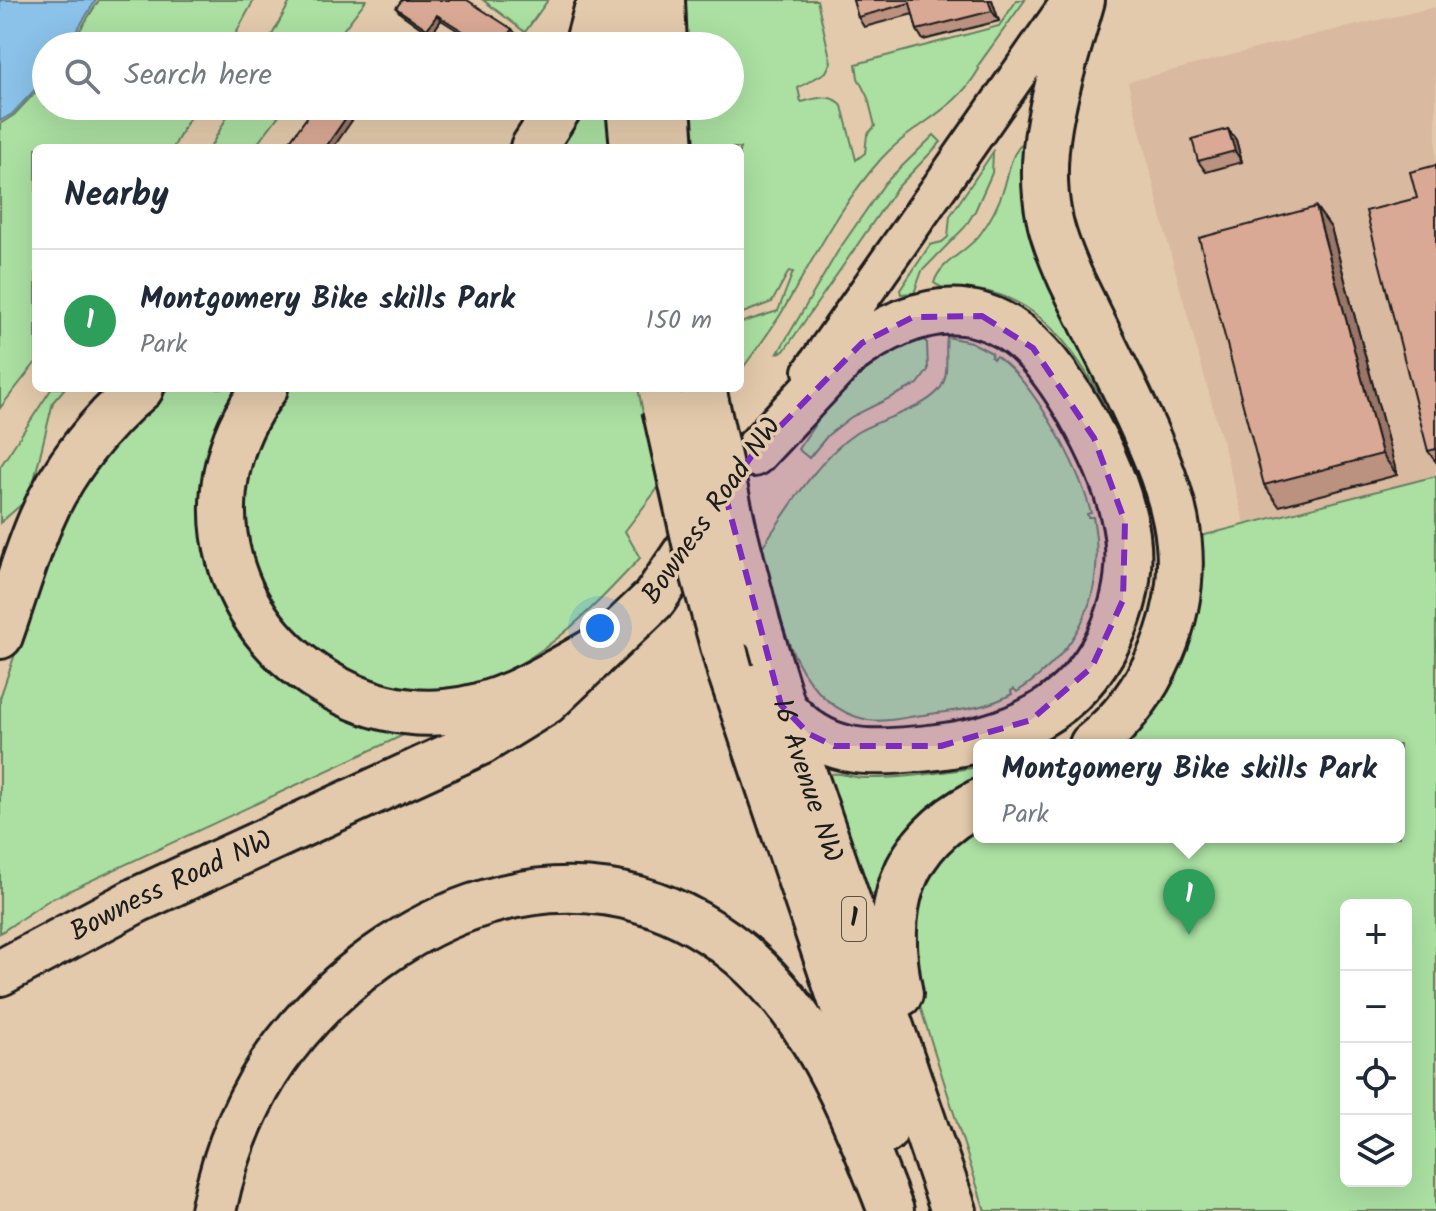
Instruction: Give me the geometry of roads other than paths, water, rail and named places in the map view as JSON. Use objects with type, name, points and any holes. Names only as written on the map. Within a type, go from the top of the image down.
[{"type":"main road","points":[[591,32],[596,13],[605,0]]},
{"type":"main road","points":[[624,0],[625,32]]},
{"type":"main road","points":[[662,0],[663,32]]},
{"type":"main road","points":[[1082,0],[1046,140],[1048,213],[1071,279],[1164,472],[1175,513],[1180,558],[1173,615],[1159,658],[1133,702],[1098,739]]},
{"type":"main road","points":[[536,144],[551,120]]},
{"type":"main road","points":[[630,120],[633,144]]},
{"type":"main road","points":[[669,120],[671,144]]},
{"type":"main road","points":[[753,454],[847,354],[913,317],[945,313],[974,314],[1002,324],[1020,336],[1043,360],[1066,390],[1109,472],[1126,533],[1125,587],[1116,623],[1104,648],[1070,693],[1031,720],[976,739]]},
{"type":"main road","points":[[0,636],[42,518],[60,484],[106,422],[137,392]]},
{"type":"main road","points":[[263,392],[242,426],[231,453],[225,482],[225,541],[241,593],[255,617],[271,640],[313,676],[374,705],[417,712],[444,712],[497,701],[606,644]]},
{"type":"main road","name":"16 Avenue NW","points":[[704,392],[734,531],[781,705],[954,1211]]},
{"type":"main road","name":"16 Avenue NW","points":[[664,398],[696,547],[730,671],[912,1211]]},
{"type":"main road","name":"Bowness Road NW","points":[[0,973],[137,900],[481,742],[546,702],[654,599],[753,454]]},
{"type":"main road","points":[[781,705],[816,739],[834,746],[900,750],[973,740]]},
{"type":"main road","points":[[939,1168],[899,989],[892,947],[893,919],[899,892],[917,854],[942,825],[973,806]]},
{"type":"main road","points":[[213,1211],[221,1174],[234,1138],[261,1081],[283,1047],[341,983],[409,935],[455,913],[508,896],[555,890],[611,893],[654,904],[692,920],[727,943],[771,984],[822,1053],[864,1142],[891,1211]]},
{"type":"main road","name":"Bowness Road NW","points":[[0,1006],[44,950]]},
{"type":"street","name":"Bowness Road NW","points":[[753,454],[1070,0]]},
{"type":"water","points":[[0,0],[96,0],[76,32],[32,32],[32,93],[12,114],[0,121]]},
{"type":"place","name":"Montgomery Bike skills Park","points":[[1189,935]]}]
